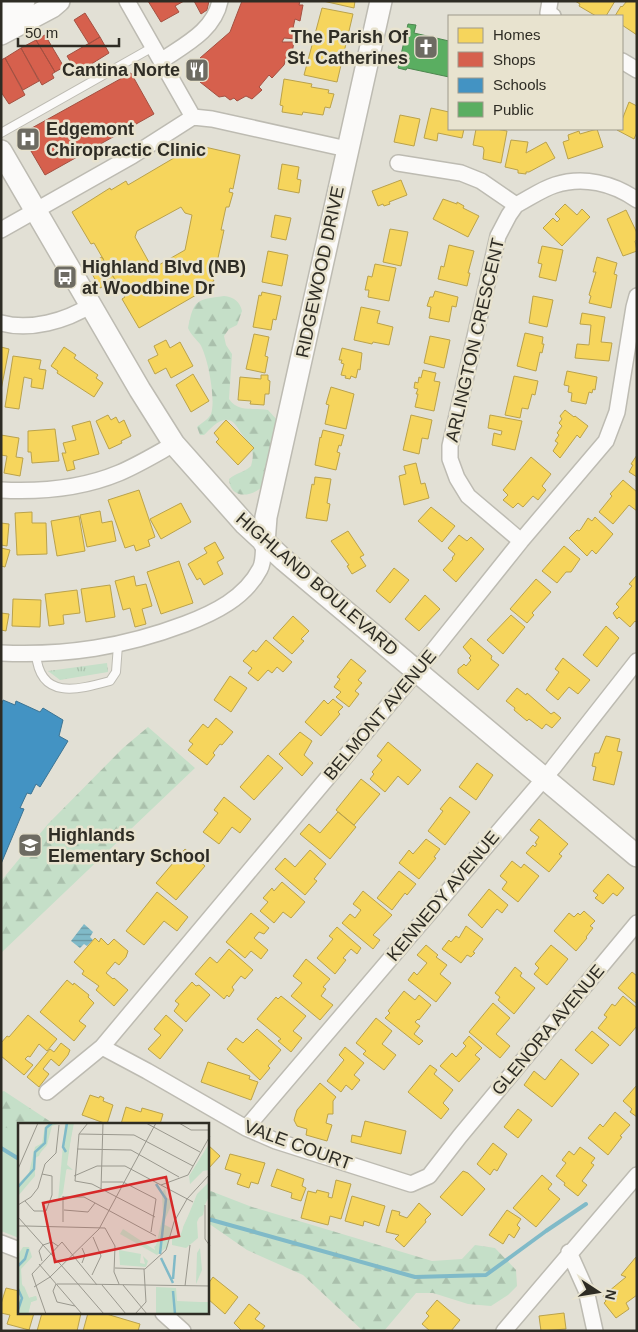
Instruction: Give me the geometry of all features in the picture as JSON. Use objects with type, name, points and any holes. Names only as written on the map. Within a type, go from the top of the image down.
[{"type":"street","points":[[1,14],[24,1]]},
{"type":"street","points":[[1,34],[52,7],[59,1]]},
{"type":"street","points":[[127,1],[193,117]]},
{"type":"street","points":[[161,61],[198,36],[210,25],[220,1]]},
{"type":"street","name":"RIDGEWOOD DRIVE","points":[[264,542],[266,517],[380,1]]},
{"type":"street","points":[[550,1],[548,13],[551,15]]},
{"type":"street","points":[[623,62],[637,70]]},
{"type":"street","points":[[1,230],[132,156],[193,117],[212,119],[347,149]]},
{"type":"street","name":"HIGHLAND BOULEVARD","points":[[1,151],[140,390],[174,444],[245,524],[637,856]]},
{"type":"street","points":[[398,163],[461,173],[481,181],[516,205],[554,185],[582,180],[603,184],[628,194],[637,200]]},
{"type":"street","name":"ARLINGTON CRESCENT","points":[[516,205],[508,215],[498,236],[450,446],[450,459],[457,478],[468,496],[521,541]]},
{"type":"street","name":"BELMONT AVENUE","points":[[47,1092],[102,1047],[417,671],[521,541],[606,441],[617,412],[637,296]]},
{"type":"street","points":[[1,323],[14,326],[52,322],[80,312],[91,305]]},
{"type":"street","points":[[1,490],[41,490],[97,481],[120,473],[174,444]]},
{"type":"street","points":[[1,653],[36,654],[118,645],[159,634],[206,616],[228,604],[245,589],[260,569],[264,542]]},
{"type":"street","name":"KENNEDY AVENUE","points":[[246,1128],[544,778],[637,661]]},
{"type":"street","name":"GLENORA AVENUE","points":[[460,1136],[637,923]]},
{"type":"street","name":"VALE COURT","points":[[102,1047],[246,1128],[276,1141],[411,1184],[429,1176],[460,1136]]},
{"type":"street","points":[[504,1331],[569,1252],[637,1175]]},
{"type":"street","points":[[1,1243],[18,1250]]},
{"type":"street","points":[[569,1252],[586,1290],[595,1331]]},
{"type":"street","points":[[164,1314],[183,1331]]},
{"type":"lane","points":[[1,132],[153,47]]},
{"type":"lane","points":[[36,654],[37,667],[42,677],[57,687],[68,689],[110,681],[114,677],[118,666],[118,645]]},
{"type":"green space","points":[[224,296],[236,300],[242,311],[237,325],[229,329],[224,336],[226,345],[232,354],[229,399],[242,408],[268,410],[279,422],[263,486],[253,493],[247,494],[237,493],[230,486],[229,479],[251,466],[253,455],[249,444],[236,425],[230,420],[222,421],[214,425],[204,435],[200,435],[197,427],[211,414],[213,399],[203,350],[188,328],[192,311],[198,303],[202,300]]},
{"type":"green space","points":[[107,663],[108,672],[60,680],[48,671]]},
{"type":"green space","points":[[148,727],[195,768],[1,953],[1,881],[48,824],[123,748]]},
{"type":"green space","points":[[4,1091],[52,1123],[18,1123],[18,1234],[1,1225],[1,1092]]},
{"type":"green space","points":[[1,1126],[18,1132],[18,1238],[1,1231]]},
{"type":"green space","points":[[209,1190],[252,1207],[432,1261],[462,1259],[475,1245],[495,1248],[516,1270],[517,1286],[508,1295],[491,1306],[468,1304],[433,1293],[416,1293],[384,1331],[363,1331],[303,1275],[247,1250],[209,1224]]},
{"type":"water","points":[[84,924],[93,932],[90,937],[93,940],[87,946],[84,944],[80,948],[71,941]]},
{"type":"building: Homes","points":[[323,1],[355,1],[354,8]]},
{"type":"building: Homes","points":[[575,1],[615,1],[607,15],[594,15],[579,6],[580,4]]},
{"type":"building: Homes","points":[[627,1],[637,1],[637,35],[623,26],[623,15],[616,15]]},
{"type":"building: Homes","points":[[322,8],[353,14],[337,82],[304,75]]},
{"type":"building: Homes","points":[[284,79],[312,84],[311,87],[329,90],[328,93],[334,94],[330,108],[325,107],[323,115],[303,112],[302,115],[282,112],[283,106],[280,105]]},
{"type":"building: Homes","points":[[629,102],[637,106],[637,132],[634,139],[617,130],[623,130],[623,117]]},
{"type":"building: Homes","points":[[431,108],[448,112],[448,130],[464,130],[462,138],[438,133],[437,141],[424,138]]},
{"type":"building: Homes","points":[[400,115],[420,119],[414,146],[394,142]]},
{"type":"building: Homes","points":[[476,130],[507,131],[501,163],[483,159],[483,147],[473,145]]},
{"type":"building: Homes","points":[[597,130],[603,147],[568,159],[563,142],[569,140],[568,135],[579,131],[580,134]]},
{"type":"building: Homes","points":[[511,140],[528,142],[526,153],[546,142],[555,158],[526,172],[526,174],[518,173],[518,170],[505,167]]},
{"type":"building: Homes","points":[[196,145],[240,155],[233,189],[230,188],[229,192],[233,193],[229,207],[226,207],[221,230],[224,230],[215,272],[213,271],[211,276],[214,281],[208,284],[210,287],[139,328],[122,299],[125,297],[94,243],[91,244],[72,212],[110,188],[111,190],[126,181],[128,185]],"holes":[[[181,207],[185,213],[192,215],[185,250],[157,266],[150,264],[135,237],[137,231]]]},
{"type":"building: Homes","points":[[282,164],[299,167],[297,179],[301,180],[299,193],[278,189]]},
{"type":"building: Homes","points":[[401,180],[407,195],[389,202],[390,204],[378,206],[372,191]]},
{"type":"building: Homes","points":[[443,199],[457,204],[457,202],[464,206],[463,208],[479,216],[468,237],[433,219]]},
{"type":"building: Homes","points":[[565,204],[577,215],[582,209],[590,217],[562,246],[543,228],[553,218],[557,222],[560,219],[555,214]]},
{"type":"building: Homes","points":[[626,210],[637,233],[637,240],[635,241],[637,251],[623,256],[607,219]]},
{"type":"building: Homes","points":[[275,215],[291,218],[286,240],[271,237]]},
{"type":"building: Homes","points":[[390,229],[408,232],[401,266],[383,262]]},
{"type":"building: Homes","points":[[449,245],[474,251],[468,273],[470,273],[467,286],[438,279],[441,266],[444,267]]},
{"type":"building: Homes","points":[[542,246],[563,250],[556,281],[539,277],[542,264],[538,263]]},
{"type":"building: Homes","points":[[268,251],[288,255],[282,286],[262,282]]},
{"type":"building: Homes","points":[[102,257],[115,280],[100,288],[87,265]]},
{"type":"building: Homes","points":[[597,257],[617,263],[614,274],[617,275],[611,308],[589,303],[591,296],[589,295],[596,272],[593,272]]},
{"type":"building: Homes","points":[[375,264],[396,268],[389,301],[368,297],[369,290],[365,290],[368,276],[372,277]]},
{"type":"building: Homes","points":[[435,291],[458,297],[456,307],[452,306],[449,322],[429,318],[431,307],[427,306],[430,297],[433,297]]},
{"type":"building: Homes","points":[[262,292],[281,296],[276,320],[273,319],[271,330],[253,327],[259,295],[261,296]]},
{"type":"building: Homes","points":[[533,296],[553,300],[547,327],[529,323]]},
{"type":"building: Homes","points":[[361,307],[380,311],[377,323],[393,327],[389,345],[354,340]]},
{"type":"building: Homes","points":[[582,313],[605,317],[601,342],[612,343],[609,361],[575,358],[577,344],[589,345],[591,325],[580,324]]},
{"type":"building: Homes","points":[[525,333],[543,337],[542,344],[544,344],[542,353],[540,352],[536,371],[517,366]]},
{"type":"building: Homes","points":[[254,334],[269,337],[265,356],[268,357],[265,373],[246,369]]},
{"type":"building: Homes","points":[[430,336],[450,340],[444,368],[424,363]]},
{"type":"building: Homes","points":[[166,340],[170,348],[180,342],[193,366],[171,378],[166,368],[155,374],[148,360],[158,355],[154,346]]},
{"type":"building: Homes","points":[[1,347],[9,349],[1,390]]},
{"type":"building: Homes","points":[[64,347],[76,355],[74,358],[98,375],[96,378],[103,383],[94,397],[57,373],[58,371],[51,366]]},
{"type":"building: Homes","points":[[342,348],[362,353],[360,370],[358,369],[356,378],[351,376],[350,379],[345,378],[346,376],[341,375],[344,364],[341,363],[342,360],[339,360]]},
{"type":"building: Homes","points":[[13,356],[41,360],[39,369],[46,370],[43,389],[31,387],[32,379],[24,377],[19,409],[5,407]]},
{"type":"building: Homes","points":[[423,370],[436,373],[434,381],[440,382],[434,411],[415,407],[418,389],[414,388],[415,382],[418,383]]},
{"type":"building: Homes","points":[[567,371],[597,377],[595,390],[593,389],[592,393],[589,392],[586,404],[571,401],[572,393],[568,392],[569,386],[564,385]]},
{"type":"building: Homes","points":[[193,374],[209,401],[191,412],[176,385]]},
{"type":"building: Homes","points":[[261,375],[268,375],[268,380],[270,381],[269,394],[265,394],[264,405],[250,404],[251,401],[238,400],[240,377],[261,379]]},
{"type":"building: Homes","points":[[514,376],[538,381],[535,395],[532,394],[528,409],[522,408],[520,418],[505,415]]},
{"type":"building: Homes","points":[[331,387],[354,394],[346,429],[325,424],[329,405],[326,404]]},
{"type":"building: Homes","points":[[565,410],[588,426],[580,438],[577,435],[560,458],[553,451],[558,443],[555,441],[559,435],[557,433],[562,426],[559,423],[562,419],[560,416]]},
{"type":"building: Homes","points":[[108,415],[111,420],[116,417],[119,423],[124,420],[131,436],[109,449],[96,421]]},
{"type":"building: Homes","points":[[411,415],[432,420],[428,439],[422,438],[419,454],[403,450]]},
{"type":"building: Homes","points":[[490,415],[522,421],[515,450],[492,445],[494,433],[501,435],[502,431],[488,428]]},
{"type":"building: Homes","points":[[226,420],[254,448],[238,465],[216,442],[219,439],[214,433]]},
{"type":"building: Homes","points":[[90,421],[99,454],[73,461],[75,469],[67,471],[62,453],[66,453],[63,443],[76,440],[72,426]]},
{"type":"building: Homes","points":[[55,429],[59,461],[32,463],[31,452],[28,452],[28,431]]},
{"type":"building: Homes","points":[[323,430],[344,435],[337,452],[340,453],[336,470],[315,465]]},
{"type":"building: Homes","points":[[1,435],[19,438],[16,457],[23,458],[20,476],[4,473],[7,456],[1,455]]},
{"type":"building: Homes","points":[[637,455],[637,477],[629,472],[633,465],[631,464]]},
{"type":"building: Homes","points":[[531,457],[551,474],[542,486],[546,490],[538,500],[533,496],[523,507],[518,503],[513,508],[503,500],[508,495],[503,490]]},
{"type":"building: Homes","points":[[416,463],[421,484],[425,483],[429,498],[404,505],[399,476],[406,474],[404,466]]},
{"type":"building: Homes","points":[[315,477],[331,479],[327,503],[330,504],[327,521],[306,518]]},
{"type":"building: Homes","points":[[623,480],[637,492],[637,511],[629,505],[613,524],[599,512],[612,496],[610,494]]},
{"type":"building: Homes","points":[[139,490],[155,537],[148,540],[150,546],[136,551],[134,545],[125,548],[108,500]]},
{"type":"building: Homes","points":[[181,503],[191,522],[161,539],[150,519]]},
{"type":"building: Homes","points":[[431,507],[455,526],[442,542],[418,521]]},
{"type":"building: Homes","points":[[100,511],[102,523],[112,521],[116,541],[87,547],[80,515]]},
{"type":"building: Homes","points":[[32,512],[32,523],[46,523],[47,554],[17,555],[15,513]]},
{"type":"building: Homes","points":[[79,516],[85,551],[57,556],[51,521]]},
{"type":"building: Homes","points":[[595,517],[613,534],[596,554],[592,550],[587,556],[569,538],[577,530],[581,529],[588,518],[592,521]]},
{"type":"building: Homes","points":[[1,523],[9,524],[7,546],[1,545]]},
{"type":"building: Homes","points":[[348,531],[364,555],[360,557],[366,566],[352,574],[347,566],[349,565],[331,541]]},
{"type":"building: Homes","points":[[459,535],[467,541],[471,537],[484,549],[456,582],[443,570],[455,554],[448,548]]},
{"type":"building: Homes","points":[[215,542],[224,558],[217,562],[223,574],[204,585],[200,578],[197,580],[188,564],[207,553],[204,548]]},
{"type":"building: Homes","points":[[564,546],[580,559],[571,572],[566,572],[557,583],[542,571]]},
{"type":"building: Homes","points":[[1,548],[10,550],[5,567],[1,566]]},
{"type":"building: Homes","points":[[179,561],[193,603],[161,614],[147,572]]},
{"type":"building: Homes","points":[[394,568],[409,580],[390,603],[376,591]]},
{"type":"building: Homes","points":[[637,575],[637,623],[635,621],[630,627],[619,617],[617,619],[613,613],[619,607],[616,604],[632,586],[629,584]]},
{"type":"building: Homes","points":[[134,576],[136,586],[146,584],[152,606],[142,609],[146,624],[135,627],[130,608],[123,610],[115,581]]},
{"type":"building: Homes","points":[[536,579],[551,592],[532,613],[534,615],[527,623],[510,609]]},
{"type":"building: Homes","points":[[110,585],[115,617],[86,622],[81,589]]},
{"type":"building: Homes","points":[[77,590],[80,613],[63,615],[64,624],[49,626],[45,594]]},
{"type":"building: Homes","points":[[425,595],[440,609],[419,631],[405,619]]},
{"type":"building: Homes","points":[[13,599],[41,600],[40,627],[12,626]]},
{"type":"building: Homes","points":[[1,613],[9,614],[6,631],[1,630]]},
{"type":"building: Homes","points":[[511,615],[525,627],[503,654],[487,640]]},
{"type":"building: Homes","points":[[293,616],[309,631],[301,639],[304,641],[292,654],[273,638]]},
{"type":"building: Homes","points":[[606,626],[619,638],[597,667],[583,655]]},
{"type":"building: Homes","points":[[471,638],[492,656],[491,659],[499,665],[478,690],[458,673],[458,669],[464,664],[466,666],[471,660],[469,658],[471,656],[463,647]]},
{"type":"building: Homes","points":[[266,640],[292,662],[283,672],[277,667],[272,673],[268,670],[258,681],[248,673],[252,668],[243,661],[253,650],[256,652]]},
{"type":"building: Homes","points":[[563,658],[590,680],[578,694],[569,687],[558,700],[546,690],[559,672],[555,669]]},
{"type":"building: Homes","points":[[351,659],[366,671],[358,680],[362,683],[355,691],[359,694],[349,707],[336,697],[341,692],[334,687],[340,679],[337,677]]},
{"type":"building: Homes","points":[[230,676],[247,688],[231,712],[214,700]]},
{"type":"building: Homes","points":[[517,688],[526,695],[527,693],[551,714],[554,712],[561,718],[552,728],[546,724],[542,729],[529,719],[527,721],[506,701]]},
{"type":"building: Homes","points":[[333,699],[343,707],[338,712],[340,714],[321,736],[305,722],[324,700],[328,704]]},
{"type":"building: Homes","points":[[216,718],[233,732],[222,745],[220,744],[213,753],[215,755],[207,765],[188,750],[193,744],[189,741],[203,724],[208,728]]},
{"type":"building: Homes","points":[[300,732],[312,741],[304,755],[313,763],[302,776],[279,754]]},
{"type":"building: Homes","points":[[606,736],[620,739],[617,751],[622,752],[614,785],[593,780],[596,767],[592,766],[595,753],[599,753]]},
{"type":"building: Homes","points":[[388,742],[421,770],[408,785],[398,776],[385,792],[370,779],[374,774],[372,772],[382,760],[377,756]]},
{"type":"building: Homes","points":[[268,755],[283,768],[254,800],[240,787]]},
{"type":"building: Homes","points":[[477,763],[493,775],[476,800],[459,787]]},
{"type":"building: Homes","points":[[361,779],[380,794],[354,825],[336,810]]},
{"type":"building: Homes","points":[[224,797],[251,819],[240,833],[232,827],[219,844],[203,832],[218,813],[214,810]]},
{"type":"building: Homes","points":[[450,797],[470,812],[445,845],[428,831],[443,811],[440,809]]},
{"type":"building: Homes","points":[[338,812],[356,827],[330,859],[300,834],[309,824],[320,833]]},
{"type":"building: Homes","points":[[539,819],[568,844],[559,854],[562,856],[549,872],[526,853],[533,845],[535,847],[537,844],[535,843],[539,837],[530,830]]},
{"type":"building: Homes","points":[[426,839],[440,849],[434,857],[436,858],[419,879],[399,863],[409,850],[413,854]]},
{"type":"building: Homes","points":[[185,849],[205,866],[176,900],[156,883]]},
{"type":"building: Homes","points":[[310,850],[326,864],[314,879],[317,881],[305,895],[275,869],[285,858],[295,867]]},
{"type":"building: Homes","points":[[512,861],[521,868],[524,864],[539,876],[518,902],[502,889],[507,882],[500,876]]},
{"type":"building: Homes","points":[[399,871],[416,884],[407,895],[405,893],[392,910],[377,898]]},
{"type":"building: Homes","points":[[608,874],[624,888],[617,896],[613,893],[603,904],[595,898],[598,895],[593,891]]},
{"type":"building: Homes","points":[[282,882],[305,902],[291,918],[283,912],[274,923],[260,911],[268,902],[263,898],[272,888],[274,891]]},
{"type":"building: Homes","points":[[489,889],[508,905],[502,913],[497,909],[482,928],[468,915]]},
{"type":"building: Homes","points":[[363,891],[392,915],[373,935],[380,940],[373,949],[342,923],[350,914],[355,918],[361,910],[353,904]]},
{"type":"building: Homes","points":[[157,892],[188,917],[177,931],[164,921],[144,945],[126,931]]},
{"type":"building: Homes","points":[[584,911],[595,921],[590,926],[593,928],[587,938],[576,951],[554,931],[569,913],[574,917]]},
{"type":"building: Homes","points":[[251,913],[269,928],[264,934],[259,932],[254,938],[268,950],[261,959],[251,951],[245,958],[226,942]]},
{"type":"building: Homes","points":[[466,926],[483,939],[473,952],[475,953],[471,957],[467,955],[461,963],[442,949],[449,940],[451,942],[456,936],[459,938]]},
{"type":"building: Homes","points":[[337,927],[361,948],[357,954],[351,949],[343,958],[346,960],[335,974],[317,958],[333,939],[329,936]]},
{"type":"building: Homes","points":[[95,938],[99,942],[101,938],[108,945],[114,939],[128,951],[126,957],[119,965],[115,962],[106,973],[128,990],[114,1006],[96,990],[99,986],[82,974],[84,971],[74,962]]},
{"type":"building: Homes","points":[[426,945],[438,955],[436,957],[447,965],[440,974],[451,983],[436,1002],[408,980],[414,972],[417,975],[427,963],[417,955]]},
{"type":"building: Homes","points":[[551,945],[568,959],[547,985],[534,974],[539,968],[535,964]]},
{"type":"building: Homes","points":[[229,949],[253,970],[245,979],[241,976],[232,987],[234,990],[229,997],[227,995],[224,999],[195,974],[210,957],[217,963]]},
{"type":"building: Homes","points":[[306,959],[330,979],[323,987],[326,989],[321,996],[333,1005],[320,1020],[291,996],[302,983],[293,976]]},
{"type":"building: Homes","points":[[515,967],[522,973],[520,976],[535,988],[514,1014],[498,1000],[500,997],[495,993]]},
{"type":"building: Homes","points":[[632,972],[637,976],[637,1004],[618,988]]},
{"type":"building: Homes","points":[[67,980],[89,995],[88,997],[94,1003],[79,1021],[86,1026],[74,1041],[40,1012]]},
{"type":"building: Homes","points":[[192,982],[196,986],[199,985],[210,995],[186,1022],[174,1011],[179,1004],[175,1001]]},
{"type":"building: Homes","points":[[404,991],[415,1000],[419,995],[431,1005],[419,1020],[415,1022],[420,1026],[414,1034],[423,1041],[419,1045],[385,1018],[390,1013],[388,1011]]},
{"type":"building: Homes","points":[[281,996],[306,1016],[293,1031],[302,1038],[291,1052],[278,1041],[281,1039],[257,1019],[276,997],[278,999]]},
{"type":"building: Homes","points":[[623,996],[637,1008],[637,1026],[620,1046],[598,1028],[607,1017],[604,1015],[612,1004],[615,1006]]},
{"type":"building: Homes","points":[[493,1003],[510,1018],[496,1034],[510,1046],[500,1058],[469,1032]]},
{"type":"building: Homes","points":[[28,1015],[57,1039],[47,1051],[39,1044],[30,1057],[28,1056],[25,1059],[33,1065],[24,1075],[1,1056],[1,1043],[7,1036],[9,1037]]},
{"type":"building: Homes","points":[[166,1015],[183,1030],[160,1059],[148,1049],[161,1035],[154,1029]]},
{"type":"building: Homes","points":[[376,1018],[392,1031],[382,1044],[396,1055],[384,1070],[363,1054],[366,1051],[356,1043]]},
{"type":"building: Homes","points":[[257,1029],[281,1050],[260,1080],[227,1049],[236,1038],[243,1043]]},
{"type":"building: Homes","points":[[592,1031],[609,1045],[592,1064],[575,1050]]},
{"type":"building: Homes","points":[[469,1036],[482,1048],[475,1055],[480,1059],[459,1082],[440,1066],[452,1053],[456,1057],[466,1046],[463,1043]]},
{"type":"building: Homes","points":[[61,1043],[70,1050],[68,1055],[59,1066],[51,1059],[43,1069],[49,1074],[39,1087],[27,1077],[50,1049],[54,1052]]},
{"type":"building: Homes","points":[[345,1047],[364,1063],[354,1075],[360,1080],[352,1090],[346,1085],[341,1092],[327,1081],[344,1060],[339,1055]]},
{"type":"building: Homes","points":[[561,1059],[579,1074],[552,1107],[524,1085],[534,1071],[545,1080]]},
{"type":"building: Homes","points":[[208,1062],[250,1076],[249,1079],[258,1082],[251,1100],[201,1082]]},
{"type":"building: Homes","points":[[430,1065],[437,1070],[434,1074],[453,1090],[443,1103],[449,1109],[441,1119],[408,1092]]},
{"type":"building: Homes","points":[[320,1083],[336,1097],[333,1101],[333,1114],[328,1114],[326,1123],[332,1125],[327,1141],[306,1135],[307,1129],[297,1126],[294,1120],[297,1110]]},
{"type":"building: Homes","points":[[637,1085],[637,1117],[630,1112],[632,1109],[623,1101]]},
{"type":"building: Homes","points":[[90,1095],[99,1098],[100,1096],[104,1098],[103,1101],[113,1105],[107,1123],[82,1115]]},
{"type":"building: Homes","points":[[126,1107],[141,1112],[142,1108],[163,1114],[160,1123],[121,1123]]},
{"type":"building: Homes","points":[[518,1109],[532,1120],[518,1138],[504,1127]]},
{"type":"building: Homes","points":[[615,1112],[630,1125],[620,1136],[622,1137],[608,1155],[588,1138],[600,1124],[603,1127]]},
{"type":"building: Homes","points":[[365,1121],[406,1131],[401,1154],[351,1142],[352,1135],[361,1137]]},
{"type":"building: Homes","points":[[493,1143],[507,1154],[497,1171],[494,1169],[490,1175],[477,1164]]},
{"type":"building: Homes","points":[[209,1146],[220,1156],[209,1168]]},
{"type":"building: Homes","points":[[580,1147],[595,1158],[591,1163],[594,1165],[582,1181],[587,1185],[578,1196],[556,1176],[566,1163],[562,1160],[569,1151],[574,1155]]},
{"type":"building: Homes","points":[[230,1154],[265,1163],[258,1184],[251,1182],[249,1188],[237,1184],[241,1174],[225,1169]]},
{"type":"building: Homes","points":[[277,1169],[304,1179],[302,1186],[306,1188],[301,1201],[291,1198],[292,1193],[271,1186]]},
{"type":"building: Homes","points":[[463,1171],[468,1173],[485,1189],[462,1216],[440,1197]]},
{"type":"building: Homes","points":[[542,1175],[552,1184],[548,1189],[560,1199],[536,1227],[513,1208]]},
{"type":"building: Homes","points":[[336,1180],[351,1184],[341,1219],[330,1216],[328,1225],[301,1218],[308,1191],[316,1193],[317,1190],[329,1193],[328,1197],[332,1198]]},
{"type":"building: Homes","points":[[352,1196],[385,1206],[379,1226],[364,1221],[363,1226],[345,1221]]},
{"type":"building: Homes","points":[[419,1203],[431,1214],[404,1247],[395,1239],[399,1235],[386,1232],[392,1210],[400,1212],[399,1215],[407,1218]]},
{"type":"building: Homes","points":[[507,1210],[521,1219],[517,1225],[520,1228],[514,1238],[509,1234],[503,1244],[489,1235]]},
{"type":"building: Homes","points":[[636,1257],[637,1295],[626,1303],[629,1309],[616,1318],[604,1303],[606,1301],[603,1296],[626,1277],[621,1275]]},
{"type":"building: Homes","points":[[213,1277],[238,1297],[225,1314],[209,1300],[209,1283]]},
{"type":"building: Homes","points":[[6,1288],[18,1291],[18,1314],[34,1314],[29,1330],[7,1324],[10,1315],[1,1313],[1,1304]]},
{"type":"building: Homes","points":[[437,1300],[460,1320],[451,1331],[430,1331],[422,1324],[429,1316],[426,1313]]},
{"type":"building: Homes","points":[[249,1304],[260,1313],[255,1319],[265,1326],[261,1331],[242,1331],[234,1323]]},
{"type":"building: Homes","points":[[564,1313],[566,1329],[541,1331],[539,1316]]},
{"type":"building: Homes","points":[[42,1314],[81,1314],[77,1331],[37,1331]]},
{"type":"building: Homes","points":[[88,1314],[106,1314],[140,1324],[138,1331],[83,1331]]},
{"type":"building: Shops","points":[[148,1],[184,1],[175,6],[179,12],[161,22]]},
{"type":"building: Shops","points":[[194,1],[209,1],[207,10],[201,14]]},
{"type":"building: Shops","points":[[242,1],[300,1],[299,5],[303,5],[300,21],[295,19],[293,28],[298,29],[296,39],[284,38],[282,42],[294,42],[292,53],[288,52],[284,65],[272,78],[269,75],[259,87],[262,90],[252,99],[246,96],[237,101],[234,98],[230,100],[225,96],[219,97],[200,82],[208,67],[200,58],[230,32]]},
{"type":"building: Shops","points":[[85,13],[100,37],[89,44],[74,20]]},
{"type":"building: Shops","points":[[45,35],[64,67],[55,72],[36,40]]},
{"type":"building: Shops","points":[[100,37],[109,53],[77,73],[67,56]]},
{"type":"building: Shops","points":[[36,40],[55,72],[52,74],[54,78],[42,85],[21,48]]},
{"type":"building: Shops","points":[[21,48],[39,81],[23,90],[5,58]]},
{"type":"building: Shops","points":[[5,58],[25,95],[9,104],[1,92],[1,60]]},
{"type":"building: Shops","points":[[131,73],[154,114],[45,175],[21,134]]},
{"type":"building: Schools","points":[[3,700],[15,705],[16,701],[40,712],[43,708],[63,720],[59,736],[68,741],[40,787],[36,784],[31,794],[27,793],[20,808],[24,809],[1,864],[1,706]]},
{"type":"building: Public","name":"The Parish Of St. Catherines","points":[[408,24],[416,25],[414,33],[448,41],[448,77],[407,68],[406,70],[398,68]]},
{"type":"waterway","points":[[1,1148],[18,1158]]},
{"type":"waterway","points":[[209,1219],[415,1277],[486,1275],[586,1204]]},
{"type":"place","name":"The Parish Of St. Catherines","points":[[426,47]]},
{"type":"place","name":"Cantina Norte","points":[[197,70]]},
{"type":"place","name":"Edgemont Chiropractic Clinic","points":[[28,139]]},
{"type":"place","name":"Highland Blvd (NB) at Woodbine Dr","points":[[65,277]]},
{"type":"place","name":"Highlands Elementary School","points":[[30,845]]}]
